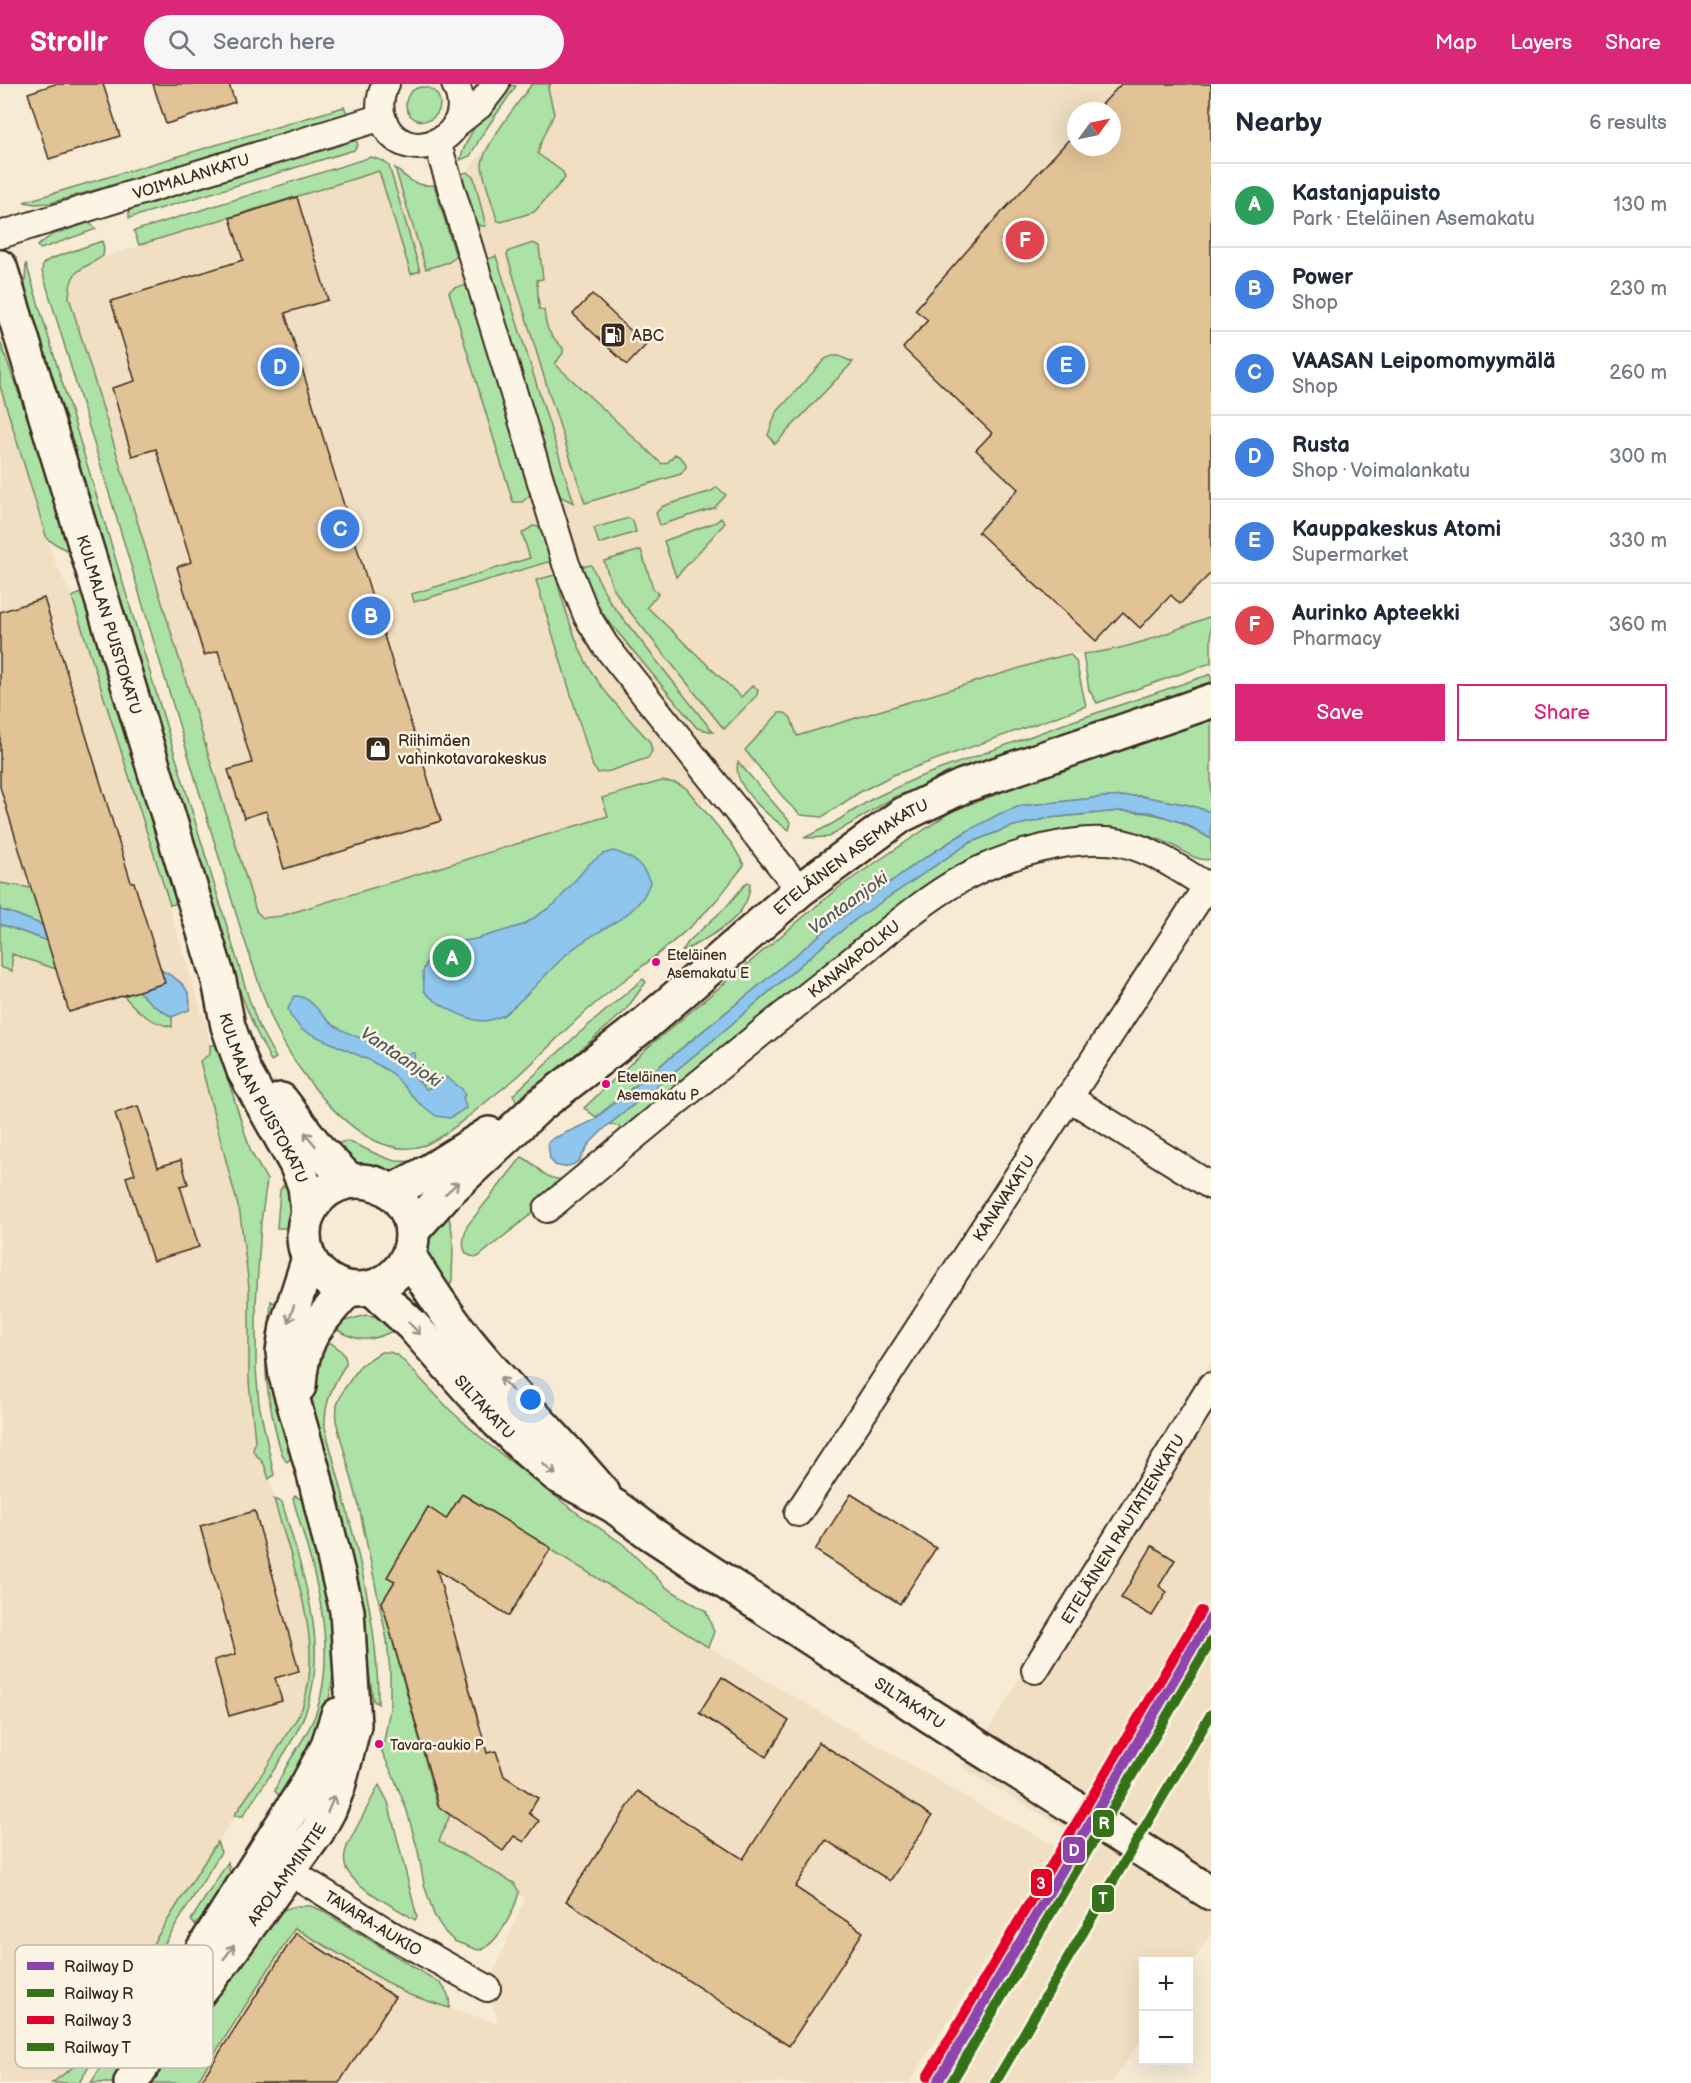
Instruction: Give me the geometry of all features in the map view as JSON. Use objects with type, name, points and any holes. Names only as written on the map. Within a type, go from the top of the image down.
[{"type":"street","points":[[386,84],[380,102],[382,117],[389,131],[402,141],[417,146],[437,142],[446,137],[456,124],[479,106],[496,84]]},
{"type":"street","points":[[455,84],[461,101],[456,124]]},
{"type":"street","name":"VOIMALANKATU","points":[[0,235],[382,117]]},
{"type":"street","points":[[437,142],[566,564],[587,616],[635,685],[800,890]]},
{"type":"street","name":"KULMALAN PUISTOKATU","points":[[0,267],[219,981],[228,1026],[244,1071],[296,1164],[305,1186],[308,1213]]},
{"type":"street","name":"ETELÄINEN ASEMAKATU","points":[[410,1244],[445,1194],[540,1105],[645,1024],[800,890],[880,830],[932,799],[963,786],[1211,700]]},
{"type":"street","name":"KANAVAPOLKU","points":[[547,1209],[739,1049],[925,904],[964,878],[996,862],[1037,848],[1100,842],[1122,843],[1145,851],[1209,884]]},
{"type":"street","name":"KANAVAKATU","points":[[798,1513],[1209,884]]},
{"type":"street","name":"KULMALAN PUISTOKATU","points":[[219,981],[243,1023],[259,1062],[276,1093],[318,1149],[350,1181]]},
{"type":"street","points":[[1068,1097],[1211,1186]]},
{"type":"street","name":"ETELÄINEN ASEMAKATU","points":[[392,1192],[540,1105]]},
{"type":"street","points":[[350,1181],[364,1181],[392,1192],[402,1203],[409,1216],[410,1244],[400,1270],[388,1281],[360,1288],[332,1283],[325,1278],[309,1258],[304,1243],[304,1228],[308,1213],[315,1201],[337,1185],[350,1181]]},
{"type":"street","name":"SILTAKATU","points":[[410,1244],[439,1303],[467,1340],[574,1458],[614,1506]]},
{"type":"street","name":"AROLAMMINTIE","points":[[213,1974],[222,1963],[276,1863],[306,1788],[327,1748],[351,1673],[347,1611],[314,1474],[286,1376],[284,1339],[309,1258]]},
{"type":"street","name":"SILTAKATU","points":[[360,1288],[412,1326],[498,1422],[558,1476],[614,1506],[650,1533],[978,1747],[1211,1893]]},
{"type":"street","name":"AROLAMMINTIE","points":[[298,1415],[300,1368],[309,1339],[318,1323],[360,1288]]},
{"type":"street","name":"ETELÄINEN RAUTATIENKATU","points":[[1035,1670],[1211,1386]]},
{"type":"street","name":"TAVARA-AUKIO","points":[[276,1863],[397,1938],[487,1988]]},
{"type":"street","name":"AROLAMMINTIE","points":[[131,2083],[141,2068]]},
{"type":"shaded area","points":[[533,84],[1211,84],[1211,616],[1163,635],[1100,653],[1070,654],[1046,660],[796,736],[699,804],[686,788],[676,783],[603,798],[609,816],[285,914],[263,918],[256,911],[69,297],[70,283],[84,266],[98,259],[380,171],[422,186],[434,185],[467,172]]},
{"type":"shaded area","points":[[0,386],[47,539],[72,597],[207,1028],[211,1054],[200,1061],[240,1214],[249,1287],[249,1381],[255,1441],[253,1451],[264,1464],[269,1479],[305,1609],[311,1659],[308,1687],[302,1709],[152,1945],[15,1945],[15,2068],[75,2068],[65,2083],[0,2083]]},
{"type":"shaded area","points":[[1211,1363],[1211,1934],[1193,1962],[1193,1957],[1139,1957],[1139,2042],[1112,2083],[919,2083],[1041,1872],[909,2083],[196,2083],[206,2068],[213,2068],[213,2056],[295,1928],[407,1994],[499,2024],[487,1988],[525,1898],[439,1841],[382,1602],[395,1582],[387,1577],[428,1507],[446,1518],[462,1494],[666,1622],[1056,1847],[1066,1829],[961,1767],[991,1726]]},
{"type":"green space","points":[[505,84],[516,86],[470,156],[460,160],[473,130]]},
{"type":"green space","points":[[532,84],[551,84],[548,88],[554,114],[538,154],[563,172],[565,178],[534,212],[501,222],[497,220],[482,165],[488,147]]},
{"type":"green space","points":[[423,87],[435,92],[440,104],[435,116],[423,121],[411,116],[406,104],[411,92]]},
{"type":"green space","points":[[344,107],[348,114],[239,148],[50,203],[24,202]]},
{"type":"green space","points":[[356,140],[358,145],[354,150],[129,218],[129,211],[133,207]]},
{"type":"green space","points":[[371,157],[389,166],[420,271],[411,274],[379,171],[139,245],[134,231]]},
{"type":"green space","points":[[395,168],[417,183],[434,185],[456,257],[449,262],[426,269]]},
{"type":"green space","points":[[467,172],[474,178],[486,226],[473,222],[460,174]]},
{"type":"green space","points":[[88,223],[96,229],[41,249],[37,246],[52,235]]},
{"type":"green space","points":[[102,241],[103,256],[75,274],[69,297],[256,911],[263,918],[281,916],[608,816],[602,798],[662,781],[676,783],[686,788],[732,844],[744,865],[713,904],[682,934],[598,1001],[516,1078],[451,1130],[425,1145],[403,1148],[381,1143],[359,1131],[339,1115],[320,1095],[290,1054],[264,997],[241,930],[42,271],[43,264],[50,259]]},
{"type":"green space","points":[[533,243],[539,246],[543,279],[537,280],[539,309],[544,310],[549,331],[563,348],[563,353],[555,364],[662,464],[668,462],[675,454],[681,458],[686,467],[681,474],[585,503],[507,255],[509,251]]},
{"type":"green space","points":[[496,256],[574,503],[561,497],[556,491],[487,263],[489,259]]},
{"type":"green space","points":[[26,263],[248,996],[259,1027],[276,1058],[271,1061],[255,1029],[227,959],[58,408],[25,284]]},
{"type":"green space","points":[[461,286],[467,286],[530,495],[522,502],[513,502],[449,292]]},
{"type":"green space","points":[[0,341],[64,521],[69,539],[66,550],[47,539],[0,386]]},
{"type":"green space","points":[[839,356],[853,362],[775,444],[768,435],[776,413],[825,359]]},
{"type":"green space","points":[[717,487],[726,495],[714,508],[660,525],[656,513],[663,506],[712,491]]},
{"type":"green space","points":[[629,518],[633,521],[636,532],[599,544],[594,528]]},
{"type":"green space","points":[[721,518],[725,523],[676,577],[664,541],[716,522]]},
{"type":"green space","points":[[533,526],[540,527],[551,561],[414,602],[412,594],[530,558],[522,533]]},
{"type":"green space","points":[[641,550],[653,588],[658,594],[647,607],[741,697],[753,685],[758,690],[757,695],[724,729],[622,602],[612,586],[604,561]]},
{"type":"green space","points":[[591,565],[610,602],[713,732],[697,728],[606,618],[594,600],[580,567]]},
{"type":"green space","points":[[555,575],[572,630],[586,662],[607,693],[650,742],[652,751],[648,758],[598,773],[593,767],[536,580]]},
{"type":"green space","points":[[86,591],[179,903],[170,905],[72,597]]},
{"type":"green space","points":[[1211,616],[1211,663],[1097,703],[1089,690],[1083,654],[1132,645]]},
{"type":"green space","points":[[1070,654],[1076,661],[1086,706],[893,775],[860,792],[822,817],[801,815],[787,802],[745,750],[779,713],[785,713],[791,718],[797,736]]},
{"type":"green space","points":[[1211,674],[1211,682],[894,797],[829,837],[804,838],[872,799],[919,777]]},
{"type":"green space","points":[[1211,719],[1211,812],[1189,805],[1141,796],[1104,797],[1020,806],[964,833],[918,862],[834,923],[596,1117],[584,1108],[646,1049],[838,888],[952,811],[1119,748]]},
{"type":"green space","points":[[738,762],[791,823],[789,830],[763,810],[746,791],[737,772]]},
{"type":"green space","points":[[1119,811],[1156,815],[1187,826],[1211,839],[1211,859],[1200,859],[1150,837],[1107,829],[1057,832],[1006,848],[917,897],[862,935],[619,1138],[619,1126],[610,1124],[859,917],[969,843],[1010,827],[1049,818]]},
{"type":"green space","points":[[747,882],[750,883],[748,896],[736,917],[715,933],[682,952],[688,942],[726,907]]},
{"type":"green space","points":[[0,883],[31,888],[43,925],[0,910]]},
{"type":"green space","points":[[0,924],[48,941],[56,969],[12,954],[12,971],[0,967]]},
{"type":"green space","points":[[643,979],[646,982],[625,1011],[562,1066],[516,1101],[513,1095],[577,1035]]},
{"type":"green space","points":[[138,991],[153,1005],[172,1017],[172,1027],[145,1016],[124,996]]},
{"type":"green space","points":[[210,1045],[217,1045],[251,1152],[267,1180],[261,1222],[256,1303],[256,1369],[259,1404],[274,1475],[269,1479],[264,1464],[253,1451],[255,1441],[249,1381],[249,1287],[240,1214],[200,1061],[210,1054]]},
{"type":"green space","points":[[346,1141],[390,1159],[417,1164],[397,1171],[377,1169],[345,1158],[330,1149]]},
{"type":"green space","points":[[522,1157],[551,1178],[567,1180],[551,1198],[478,1257],[467,1254],[463,1242],[467,1226]]},
{"type":"green space","points":[[291,1175],[293,1211],[288,1228],[277,1228],[280,1190]]},
{"type":"green space","points":[[444,1208],[451,1225],[453,1253],[452,1280],[449,1288],[443,1293],[429,1250],[432,1232]]},
{"type":"green space","points":[[271,1301],[281,1307],[291,1448],[290,1459],[287,1462],[283,1457],[276,1433],[266,1375]]},
{"type":"green space","points":[[366,1315],[379,1317],[400,1327],[382,1336],[367,1339],[351,1337],[334,1328],[345,1321]]},
{"type":"green space","points":[[325,1339],[339,1349],[346,1359],[346,1364],[333,1386],[328,1402],[325,1427],[368,1599],[377,1669],[378,1704],[373,1700],[358,1595],[313,1412],[311,1379]]},
{"type":"green space","points":[[381,1352],[390,1352],[399,1356],[451,1411],[487,1443],[573,1510],[623,1544],[667,1588],[706,1611],[714,1632],[708,1647],[462,1494],[446,1519],[428,1507],[388,1576],[395,1581],[382,1602],[438,1807],[450,1815],[439,1841],[514,1883],[519,1892],[514,1908],[498,1935],[492,1942],[478,1950],[454,1941],[434,1915],[424,1884],[407,1811],[382,1752],[390,1708],[387,1640],[358,1502],[336,1421],[337,1405],[344,1389],[361,1365]]},
{"type":"green space","points":[[295,1496],[301,1499],[307,1507],[320,1558],[331,1610],[334,1662],[325,1714],[312,1747],[284,1802],[275,1791],[284,1770],[313,1721],[323,1684],[325,1658],[324,1631],[315,1577],[293,1499]]},
{"type":"green space","points":[[274,1499],[282,1502],[310,1602],[314,1628],[314,1680],[303,1719],[288,1747],[243,1816],[234,1816],[297,1718],[308,1683],[310,1657],[308,1630],[297,1576]]},
{"type":"green space","points":[[379,1785],[388,1802],[417,1917],[415,1920],[366,1890],[350,1875],[345,1865],[348,1844]]},
{"type":"green space","points":[[217,1842],[221,1852],[164,1945],[152,1945]]},
{"type":"green space","points":[[228,1862],[231,1881],[195,1925],[191,1920]]},
{"type":"green space","points":[[296,1906],[311,1906],[321,1910],[440,1983],[448,1995],[449,2008],[407,1994],[295,1928],[213,2056],[213,1996],[263,1926],[283,1910]]},
{"type":"green space","points":[[72,2068],[88,2068],[79,2083],[52,2083]]},
{"type":"green space","points":[[100,2068],[122,2068],[113,2083],[91,2083]]},
{"type":"green space","points":[[162,2068],[206,2068],[196,2083],[151,2083]]},
{"type":"water","points":[[1141,796],[1189,805],[1211,812],[1211,839],[1186,824],[1150,812],[1119,811],[1049,818],[1010,827],[969,843],[859,917],[826,943],[712,1041],[606,1127],[589,1144],[579,1161],[563,1167],[555,1165],[550,1159],[548,1143],[552,1139],[592,1121],[834,923],[918,862],[964,833],[999,814],[1020,806],[1104,797]]},
{"type":"water","points":[[613,851],[631,858],[644,870],[650,882],[644,895],[626,915],[568,953],[504,1015],[488,1020],[475,1020],[443,1006],[424,991],[423,972],[427,960],[444,944],[476,939],[523,925],[555,904],[589,864],[603,854]]},
{"type":"water","points":[[0,910],[43,925],[48,941],[0,924]]},
{"type":"water","points":[[161,970],[179,981],[187,990],[189,1010],[172,1017],[153,1005],[138,991],[164,983]]},
{"type":"water","name":"Vantaanjoki","points":[[294,996],[310,1002],[338,1028],[378,1045],[394,1055],[415,1053],[413,1062],[406,1063],[405,1067],[426,1089],[435,1086],[446,1077],[462,1089],[466,1108],[450,1118],[436,1116],[418,1102],[392,1073],[302,1030],[288,1009]]},
{"type":"building","points":[[55,84],[103,84],[120,136],[49,159],[28,93]]},
{"type":"building","points":[[153,84],[229,84],[235,102],[166,124]]},
{"type":"building","points":[[1121,84],[1211,84],[1211,573],[1180,604],[1171,595],[1140,628],[1123,612],[1096,641],[978,532],[1018,489],[976,450],[992,433],[903,348],[928,320],[915,310],[1067,142],[1067,156],[1121,156],[1121,102],[1104,102]]},
{"type":"building","points":[[297,197],[328,300],[285,313],[441,821],[284,869],[266,811],[244,818],[228,770],[252,763],[218,651],[204,655],[177,567],[191,562],[156,449],[132,456],[112,388],[135,381],[111,301],[243,260],[230,218]]},
{"type":"building","points":[[592,294],[646,345],[627,365],[573,314]]},
{"type":"building","points":[[44,598],[131,882],[134,882],[165,983],[69,1012],[0,787],[0,612]]},
{"type":"building","points":[[138,1106],[158,1167],[181,1160],[188,1184],[180,1186],[199,1247],[153,1261],[126,1177],[135,1174],[115,1113]]},
{"type":"building","points":[[462,1494],[551,1548],[509,1616],[437,1570],[487,1753],[496,1751],[504,1776],[538,1798],[529,1813],[539,1821],[524,1842],[514,1836],[503,1851],[439,1807],[382,1602],[395,1581],[387,1577],[428,1507],[446,1519]]},
{"type":"building","points":[[851,1494],[936,1548],[900,1604],[815,1550]]},
{"type":"building","points":[[255,1511],[299,1671],[275,1678],[282,1701],[229,1716],[214,1660],[236,1654],[200,1526]]},
{"type":"building","points":[[1152,1546],[1175,1560],[1159,1586],[1167,1592],[1152,1616],[1121,1598]]},
{"type":"building","points":[[722,1677],[789,1721],[766,1757],[699,1713]]},
{"type":"building","points":[[819,1742],[932,1816],[890,1881],[826,1840],[795,1887],[863,1932],[789,2046],[566,1901],[638,1791],[743,1859]]},
{"type":"building","points":[[296,1933],[395,1997],[339,2083],[200,2083],[210,2068],[213,2068],[213,2063]]},
{"type":"rail line","name":"3","points":[[927,2077],[1201,1611]]},
{"type":"rail line","name":"D","points":[[937,2083],[1211,1617]]},
{"type":"rail line","name":"R","points":[[951,2083],[1211,1641]]},
{"type":"rail line","name":"T","points":[[995,2083],[1211,1714]]},
{"type":"place","name":"Aurinko Apteekki","points":[[1025,240]]},
{"type":"place","name":"ABC","points":[[613,335]]},
{"type":"place","name":"Kauppakeskus Atomi","points":[[1066,365]]},
{"type":"place","name":"Rusta","points":[[280,367]]},
{"type":"place","name":"VAASAN Leipomomyymälä","points":[[340,529]]},
{"type":"place","name":"Power","points":[[371,616]]},
{"type":"place","name":"Riihimäen vahinkotavarakeskus","points":[[378,749]]},
{"type":"place","name":"Kastanjapuisto","points":[[452,958]]},
{"type":"place","name":"Eteläinen Asemakatu E","points":[[656,962]]},
{"type":"place","name":"Eteläinen Asemakatu P","points":[[606,1084]]},
{"type":"place","name":"Tavara-aukio P","points":[[379,1744]]}]
